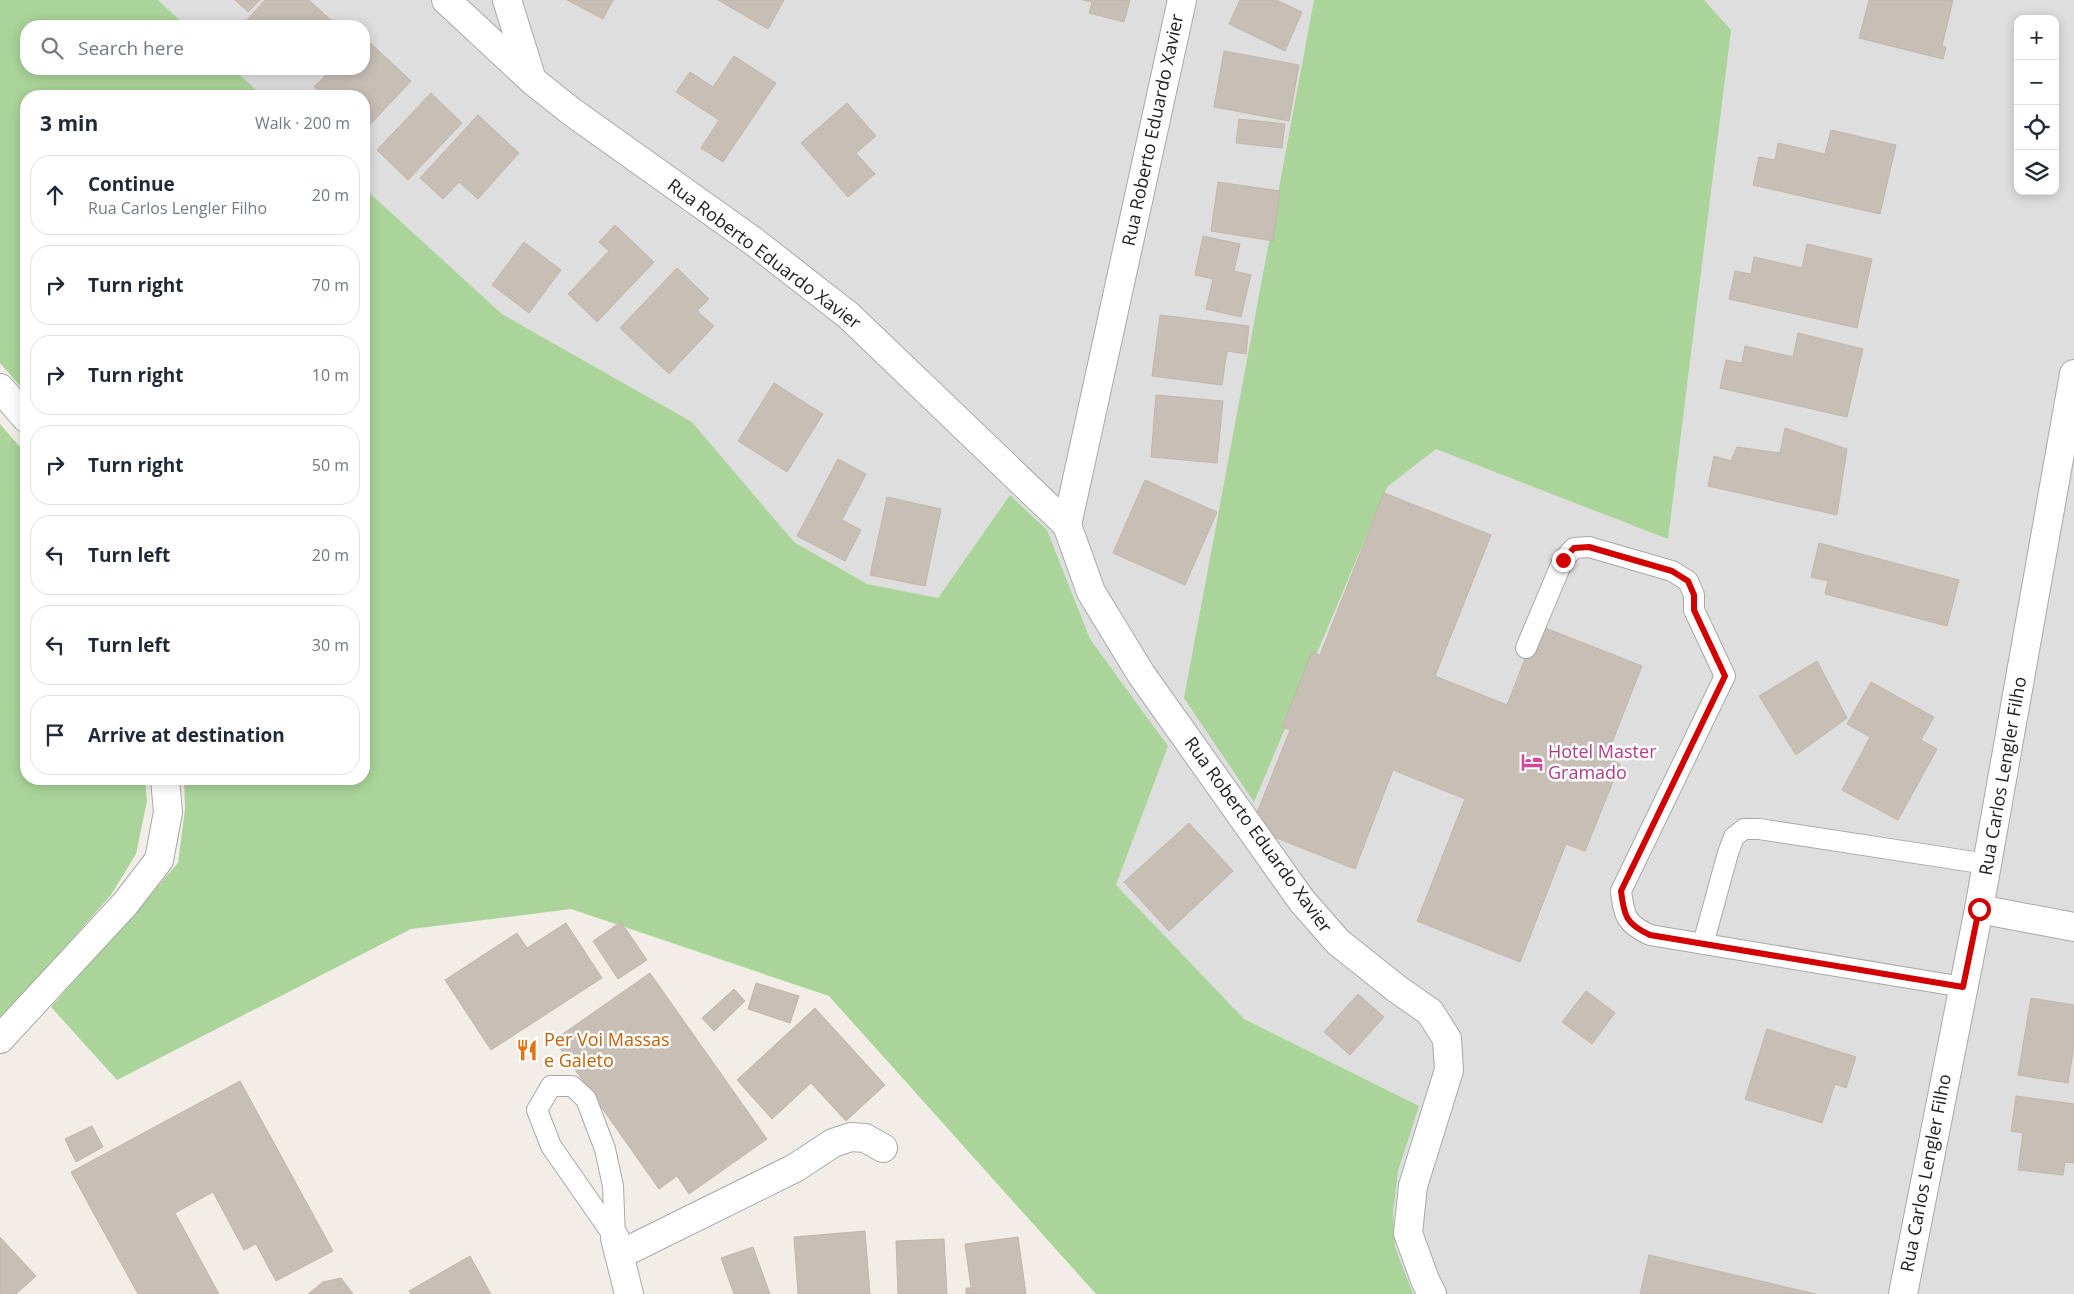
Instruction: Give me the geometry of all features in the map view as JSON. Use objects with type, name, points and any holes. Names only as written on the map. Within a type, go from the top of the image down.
[{"type":"street","name":"Rua Roberto Eduardo Xavier","points":[[446,0],[532,81],[572,112],[753,241],[848,315],[1067,525],[1091,592],[1141,674],[1302,901],[1338,942],[1397,989],[1430,1012],[1447,1040],[1449,1070],[1413,1186],[1408,1233],[1432,1294]]},
{"type":"street","points":[[507,0],[532,81]]},
{"type":"street","name":"Rua Roberto Eduardo Xavier","points":[[1067,525],[1182,0]]},
{"type":"street","name":"Rua Carlos Lengler Filho","points":[[1903,1294],[1979,909],[2074,374]]},
{"type":"street","points":[[0,388],[20,411]]},
{"type":"street","points":[[0,1039],[125,904],[158,860],[168,812],[166,785]]},
{"type":"street","points":[[1979,909],[2074,927]]},
{"type":"street","points":[[629,1294],[617,1246],[795,1168],[833,1143],[851,1137],[865,1138],[883,1148]]},
{"type":"lane","points":[[1526,648],[1563,560],[1574,548],[1589,547],[1672,571],[1688,581],[1694,595],[1694,610],[1725,676],[1621,891],[1623,911],[1635,928],[1650,935],[1963,987]]},
{"type":"lane","points":[[1703,944],[1728,853],[1734,837],[1744,829],[1759,829],[1987,864]]},
{"type":"lane","points":[[551,1086],[572,1086],[586,1099],[605,1149],[613,1186],[617,1246],[551,1146],[537,1110],[551,1086]]},
{"type":"shaded area","points":[[158,0],[2074,0],[2074,1294],[1330,1294],[1116,885],[1168,746],[1090,639],[1047,530],[1010,495],[937,599],[867,584],[794,542],[692,422],[502,314],[370,193],[370,90],[256,90],[240,75],[370,75],[370,20],[180,20]]},
{"type":"green space","points":[[0,0],[158,0],[180,20],[20,20],[20,75],[240,75],[256,90],[20,90],[20,386],[0,363]]},
{"type":"green space","points":[[1314,0],[1704,0],[1731,30],[1668,539],[1436,449],[1387,487],[1254,802],[1184,698]]},
{"type":"green space","points":[[370,193],[502,314],[692,422],[794,542],[867,584],[938,598],[1010,495],[1047,530],[1090,639],[1168,746],[1116,885],[1244,1019],[1419,1106],[1398,1171],[1393,1213],[1395,1247],[1413,1294],[1096,1294],[829,996],[571,909],[411,929],[117,1080],[51,1007],[178,863],[185,809],[184,785],[370,785]]},
{"type":"green space","points":[[0,424],[20,447],[20,785],[146,785],[147,801],[136,854],[111,895],[0,1021]]},
{"type":"building","points":[[235,0],[260,0],[248,12]]},
{"type":"building","points":[[265,0],[309,0],[331,20],[247,20]]},
{"type":"building","points":[[567,0],[613,0],[603,19]]},
{"type":"building","points":[[718,0],[784,0],[768,29]]},
{"type":"building","points":[[1083,0],[1130,0],[1124,22],[1089,13],[1092,2]]},
{"type":"building","points":[[1240,0],[1276,0],[1302,12],[1285,51],[1229,24]]},
{"type":"building","points":[[1869,0],[1953,0],[1942,46],[1946,47],[1943,59],[1859,38]]},
{"type":"building","points":[[370,43],[411,81],[370,125],[370,90],[317,90],[314,87],[326,75],[370,75]]},
{"type":"building","points":[[1224,51],[1299,65],[1289,121],[1214,107]]},
{"type":"building","points":[[734,56],[776,83],[723,162],[701,148],[719,120],[676,92],[690,72],[713,87]]},
{"type":"building","points":[[431,93],[462,123],[408,180],[377,150]]},
{"type":"building","points":[[847,103],[876,136],[856,153],[875,174],[848,197],[801,143]]},
{"type":"building","points":[[478,115],[519,153],[478,199],[459,182],[443,199],[420,178]]},
{"type":"building","points":[[1239,119],[1285,124],[1282,148],[1236,143]]},
{"type":"building","points":[[1831,130],[1896,145],[1880,214],[1753,185],[1759,157],[1775,160],[1778,143],[1825,154]]},
{"type":"building","points":[[1218,182],[1280,191],[1273,241],[1211,231]]},
{"type":"building","points":[[615,225],[654,262],[597,322],[568,294],[609,251],[599,242]]},
{"type":"building","points":[[1203,236],[1240,244],[1234,271],[1251,275],[1241,317],[1206,309],[1213,279],[1195,275]]},
{"type":"building","points":[[524,242],[561,270],[529,313],[492,285]]},
{"type":"building","points":[[1807,244],[1872,259],[1857,328],[1729,299],[1735,271],[1751,274],[1754,257],[1802,268]]},
{"type":"building","points":[[677,268],[709,299],[697,311],[714,326],[669,374],[620,328]]},
{"type":"building","points":[[1160,315],[1249,326],[1246,354],[1227,351],[1222,385],[1152,376]]},
{"type":"building","points":[[1798,333],[1863,349],[1847,417],[1720,388],[1726,360],[1742,363],[1745,346],[1793,357]]},
{"type":"building","points":[[774,383],[823,414],[787,472],[738,441]]},
{"type":"building","points":[[1156,395],[1223,401],[1217,463],[1151,457]]},
{"type":"building","points":[[1785,428],[1847,449],[1837,515],[1708,486],[1714,456],[1731,461],[1737,447],[1780,453]]},
{"type":"building","points":[[838,459],[866,474],[842,520],[861,530],[845,561],[797,536]]},
{"type":"building","points":[[1145,480],[1217,512],[1185,585],[1113,553]]},
{"type":"building","points":[[1384,493],[1491,535],[1435,676],[1507,705],[1538,625],[1642,666],[1606,758],[1620,764],[1585,851],[1566,844],[1520,962],[1417,921],[1465,799],[1393,770],[1355,869],[1251,828],[1290,730],[1282,727],[1312,652],[1320,655]]},
{"type":"building","points":[[887,497],[941,509],[925,586],[870,575]]},
{"type":"building","points":[[1819,543],[1959,580],[1947,626],[1825,594],[1828,581],[1811,577]]},
{"type":"building","points":[[1817,661],[1847,718],[1796,755],[1759,696]]},
{"type":"building","points":[[1871,682],[1934,717],[1921,740],[1937,749],[1898,820],[1842,790],[1870,737],[1847,724]]},
{"type":"building","points":[[1189,823],[1233,871],[1169,931],[1124,882]]},
{"type":"building","points":[[621,922],[647,960],[618,979],[593,941]]},
{"type":"building","points":[[566,923],[602,978],[491,1050],[445,980],[517,933],[527,948]]},
{"type":"building","points":[[650,973],[767,1139],[689,1194],[677,1176],[659,1189],[554,1040]]},
{"type":"building","points":[[756,983],[799,996],[790,1023],[748,1009]]},
{"type":"building","points":[[734,989],[745,1001],[714,1031],[702,1018]]},
{"type":"building","points":[[1586,991],[1615,1013],[1592,1044],[1562,1022]]},
{"type":"building","points":[[1358,994],[1384,1017],[1350,1055],[1324,1032]]},
{"type":"building","points":[[2031,998],[2074,1005],[2074,1046],[2068,1083],[2018,1075]]},
{"type":"building","points":[[815,1008],[885,1085],[846,1121],[811,1083],[772,1119],[737,1080]]},
{"type":"building","points":[[1767,1029],[1856,1057],[1846,1088],[1835,1084],[1822,1123],[1745,1099]]},
{"type":"building","points":[[240,1081],[333,1251],[276,1281],[256,1244],[244,1250],[213,1192],[175,1213],[219,1294],[138,1294],[71,1172]]},
{"type":"building","points":[[2016,1096],[2074,1104],[2074,1163],[2065,1162],[2063,1175],[2018,1170],[2023,1133],[2011,1131]]},
{"type":"building","points":[[92,1126],[103,1147],[76,1162],[65,1139]]},
{"type":"building","points":[[865,1231],[870,1294],[798,1294],[794,1237]]},
{"type":"building","points":[[0,1237],[36,1276],[16,1294],[0,1294]]},
{"type":"building","points":[[1018,1237],[1026,1294],[966,1294],[966,1288],[971,1288],[965,1244]]},
{"type":"building","points":[[944,1239],[947,1294],[898,1294],[896,1241]]},
{"type":"building","points":[[753,1247],[770,1294],[734,1294],[721,1258]]},
{"type":"building","points":[[1649,1255],[1816,1294],[1640,1294]]},
{"type":"building","points":[[470,1256],[491,1294],[411,1294],[409,1291]]},
{"type":"building","points":[[341,1278],[353,1294],[308,1294],[323,1282]]},
{"type":"place","name":"Hotel Master Gramado","points":[[1532,762]]},
{"type":"place","name":"Per Voi Massas e Galeto","points":[[527,1050]]},
{"type":"route","points":[[1563,560],[1574,548],[1589,547],[1672,571],[1688,581],[1694,595],[1694,610],[1725,676],[1621,891],[1623,911],[1635,928],[1650,935],[1963,987],[1979,909]]}]
